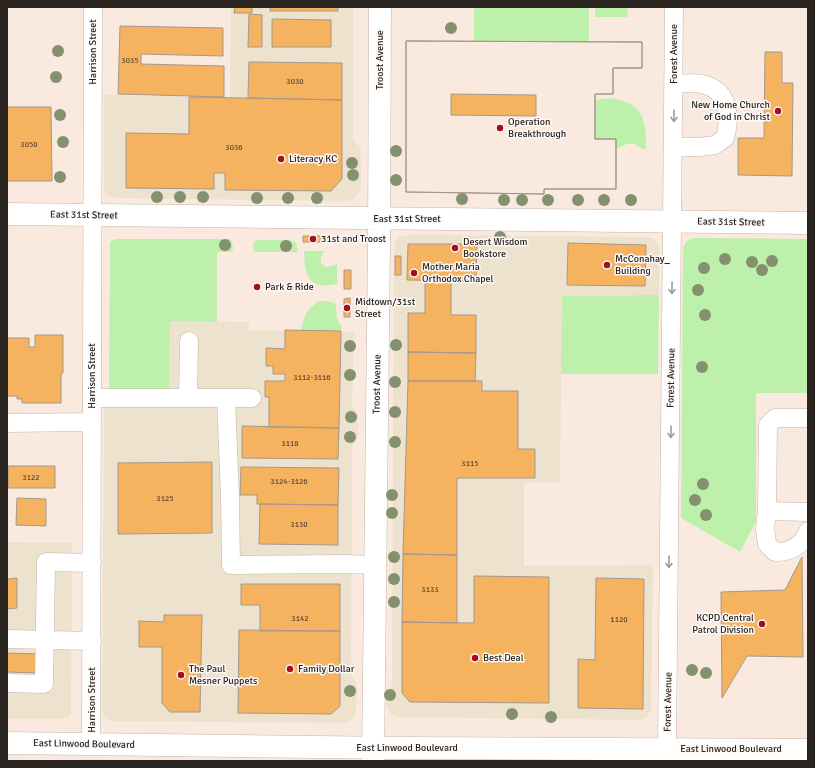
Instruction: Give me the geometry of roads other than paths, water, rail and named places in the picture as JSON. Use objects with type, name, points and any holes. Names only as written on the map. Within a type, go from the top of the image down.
[{"type":"main road","name":"Troost Avenue","points":[[373,754],[376,565],[380,7]]},
{"type":"main road","name":"East 31st Street","points":[[7,214],[808,223]]},
{"type":"main road","name":"East Linwood Boulevard","points":[[7,743],[91,744],[373,754],[658,753],[808,750]]},
{"type":"street","name":"Harrison Street","points":[[91,744],[93,7]]},
{"type":"street","name":"Forest Avenue","points":[[658,753],[673,221],[674,7]]},
{"type":"street","points":[[674,84],[701,84],[711,87],[721,93],[726,104],[728,115],[728,130],[725,138],[715,145],[700,147],[674,147]]},
{"type":"street","points":[[188,398],[189,341]]},
{"type":"street","points":[[92,398],[252,398]]},
{"type":"street","points":[[226,398],[231,566],[344,564],[376,565]]},
{"type":"street","points":[[808,418],[775,418],[768,425],[767,511],[765,529],[767,544],[775,552],[785,552],[798,546],[808,531]]},
{"type":"street","points":[[7,423],[92,422]]},
{"type":"street","points":[[767,511],[808,512]]},
{"type":"street","points":[[7,683],[44,684],[46,562],[92,563]]},
{"type":"street","points":[[7,639],[92,641]]},
{"type":"place","name":"New Home Church of God in Christ","points":[[778,111]]},
{"type":"place","name":"Operation Breakthrough","points":[[500,128]]},
{"type":"place","name":"Literacy KC","points":[[281,159]]},
{"type":"place","name":"31st and Troost","points":[[313,239]]},
{"type":"place","name":"Desert Wisdom Bookstore","points":[[455,248]]},
{"type":"place","name":"McConahay_ Building","points":[[607,265]]},
{"type":"place","name":"Mother Maria Orthodox Chapel","points":[[414,273]]},
{"type":"place","name":"Park & Ride","points":[[257,287]]},
{"type":"place","name":"Midtown/31st Street","points":[[347,308]]},
{"type":"place","name":"KCPD Central Patrol Division","points":[[762,624]]},
{"type":"place","name":"Best Deal","points":[[475,658]]},
{"type":"place","name":"Family Dollar","points":[[290,669]]},
{"type":"place","name":"The Paul Mesner Puppets","points":[[181,675]]}]
